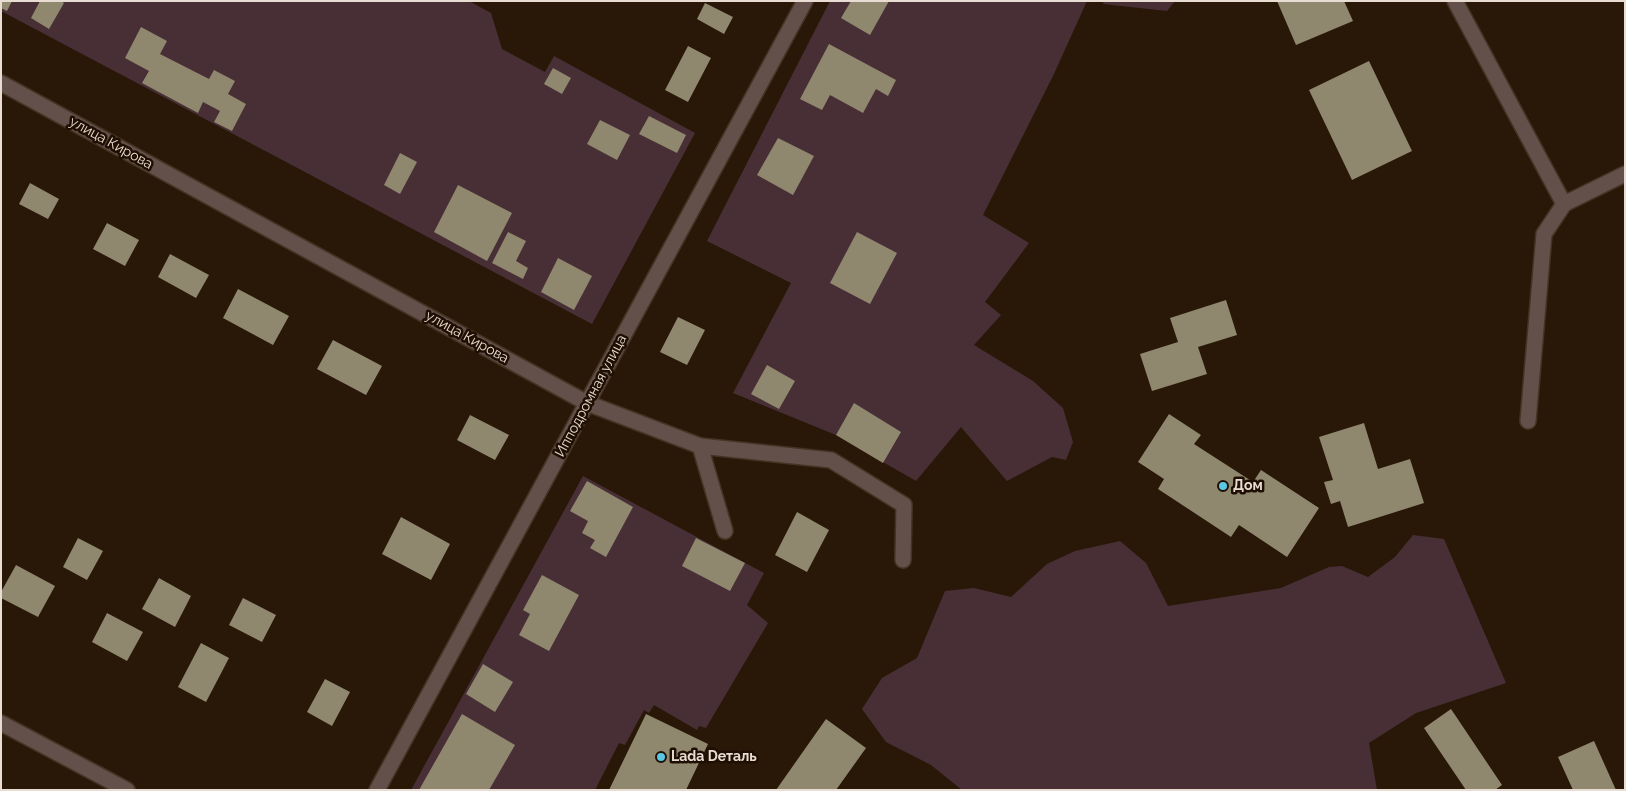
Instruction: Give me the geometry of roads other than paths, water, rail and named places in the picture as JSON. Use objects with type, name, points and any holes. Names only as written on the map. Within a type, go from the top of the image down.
[{"type":"street","name":"Ипподромная улица","points":[[377,790],[805,1]]},
{"type":"street","points":[[1456,1],[1564,204]]},
{"type":"street","name":"улица Кирова","points":[[1,82],[587,403],[700,446],[831,460],[904,505],[903,560]]},
{"type":"street","points":[[1528,420],[1544,234],[1564,204],[1625,174]]},
{"type":"street","points":[[700,446],[725,532]]},
{"type":"street","points":[[1,722],[127,790]]},
{"type":"place","name":"Дом","points":[[1223,486]]},
{"type":"place","name":"Lada Dеталь","points":[[661,757]]}]
